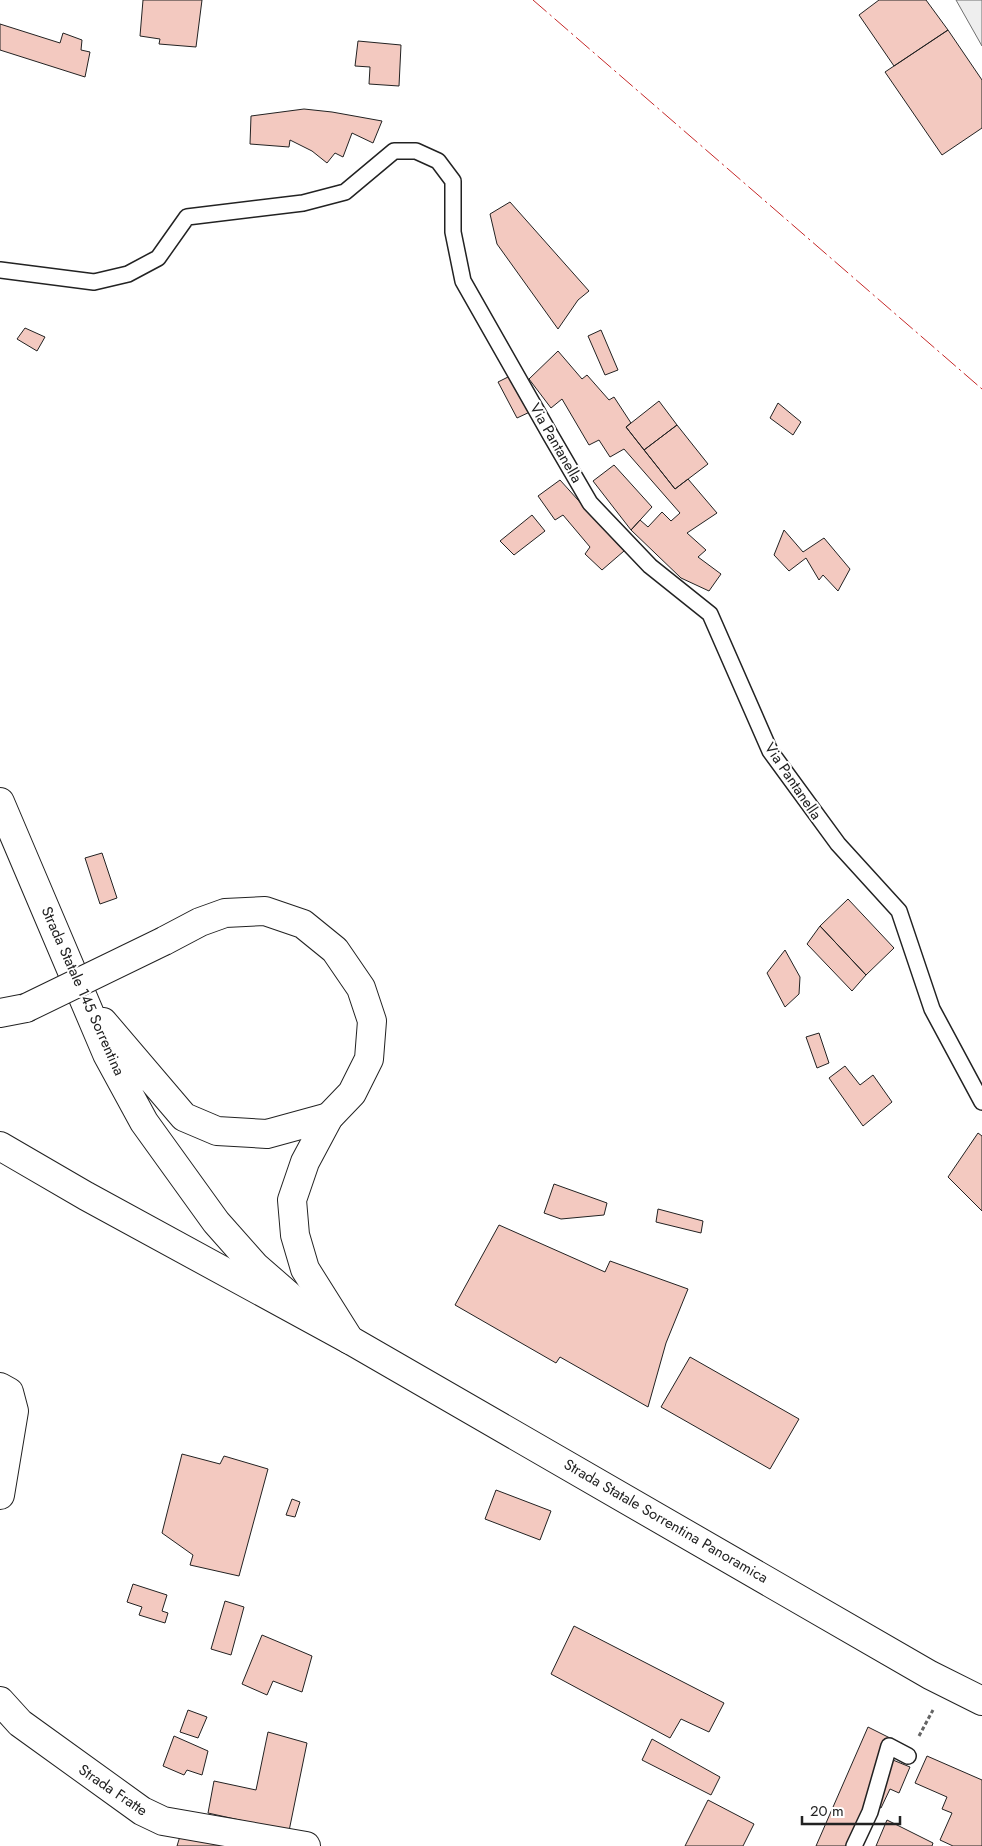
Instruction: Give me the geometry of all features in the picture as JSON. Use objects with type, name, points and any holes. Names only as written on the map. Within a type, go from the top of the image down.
[{"type":"main road","name":"Strada Statale 145 Sorrentina","points":[[0,802],[107,1054],[144,1122],[216,1222],[255,1266],[294,1300],[350,1340]]},
{"type":"main road","points":[[13,1011],[164,941],[200,922],[225,912],[265,911],[304,924],[335,950],[361,988],[372,1021],[369,1059],[352,1093],[329,1117],[305,1162],[292,1200],[295,1235],[305,1268],[350,1340]]},
{"type":"main road","points":[[84,1000],[184,1117],[217,1132],[267,1134],[329,1117]]},
{"type":"main road","points":[[0,1146],[86,1196],[350,1340]]},
{"type":"main road","name":"Strada Statale Sorrentina Panoramica","points":[[350,1340],[947,1683],[982,1701]]},
{"type":"main road","points":[[0,1387],[9,1392],[14,1411],[0,1495]]},
{"type":"main road","name":"Strada Fratte","points":[[0,1701],[20,1723],[142,1811],[163,1821],[306,1846]]},
{"type":"lane","name":"Via Pantanella","points":[[0,270],[94,282],[128,274],[158,258],[186,217],[303,203],[345,192],[394,151],[416,150],[438,161],[453,181],[452,232],[463,281],[590,503],[650,566],[710,614],[770,751],[838,844],[899,911],[932,1009],[982,1102]]},
{"type":"lane","points":[[854,1846],[870,1812],[889,1746],[908,1756]]},
{"type":"path","points":[[908,1756],[947,1683]]},
{"type":"shaded area","points":[[956,0],[982,0],[982,46]]},
{"type":"building","points":[[143,0],[202,0],[196,47],[159,44],[160,39],[140,36]]},
{"type":"building","points":[[879,0],[926,0],[948,30],[894,66],[859,15]]},
{"type":"building","points":[[0,24],[60,43],[63,33],[82,40],[81,50],[90,52],[85,77],[0,50]]},
{"type":"building","points":[[948,30],[982,80],[982,128],[942,155],[885,72]]},
{"type":"building","points":[[358,41],[401,45],[399,86],[369,84],[370,67],[355,66]]},
{"type":"building","points":[[304,109],[382,121],[373,143],[352,133],[343,157],[335,153],[327,163],[312,151],[290,140],[289,147],[250,144],[251,116]]},
{"type":"building","points":[[510,202],[589,291],[578,300],[558,329],[497,244],[490,214]]},
{"type":"building","points":[[25,328],[45,337],[37,351],[17,339]]},
{"type":"building","points":[[601,330],[618,370],[605,375],[588,336]]},
{"type":"building","points":[[558,351],[582,379],[587,375],[609,400],[614,397],[631,423],[626,427],[675,489],[688,479],[717,513],[687,533],[706,550],[698,557],[721,574],[709,591],[681,578],[631,530],[640,520],[648,527],[662,512],[671,521],[680,513],[624,449],[610,457],[599,440],[589,445],[562,399],[551,408],[529,379]]},
{"type":"building","points":[[512,375],[532,411],[517,418],[498,382]]},
{"type":"building","points":[[659,401],[677,425],[644,450],[626,427]]},
{"type":"building","points":[[778,403],[801,422],[793,435],[770,418]]},
{"type":"building","points":[[677,425],[708,464],[675,489],[644,450]]},
{"type":"building","points":[[614,465],[652,507],[631,530],[593,481]]},
{"type":"building","points":[[560,480],[624,551],[602,570],[585,554],[590,547],[563,515],[555,520],[538,496]]},
{"type":"building","points":[[532,515],[545,531],[514,555],[500,541]]},
{"type":"building","points":[[784,530],[803,552],[824,538],[850,569],[838,591],[823,575],[819,580],[806,558],[789,571],[774,555]]},
{"type":"building","points":[[102,853],[117,898],[100,904],[85,858]]},
{"type":"building","points":[[848,899],[894,948],[866,975],[820,926]]},
{"type":"building","points":[[820,926],[866,975],[852,991],[807,944]]},
{"type":"building","points":[[785,950],[800,977],[799,994],[785,1007],[767,973]]},
{"type":"building","points":[[819,1033],[829,1063],[817,1068],[806,1037]]},
{"type":"building","points":[[845,1066],[860,1085],[873,1075],[892,1102],[863,1126],[829,1078]]},
{"type":"building","points":[[978,1133],[982,1136],[982,1211],[948,1177]]},
{"type":"building","points":[[554,1184],[607,1203],[604,1215],[561,1219],[544,1213]]},
{"type":"building","points":[[658,1209],[703,1221],[701,1233],[656,1222]]},
{"type":"building","points":[[499,1225],[605,1272],[610,1261],[688,1289],[666,1343],[648,1407],[560,1357],[556,1363],[455,1305]]},
{"type":"building","points":[[690,1357],[799,1419],[770,1469],[661,1407]]},
{"type":"building","points":[[182,1454],[220,1464],[224,1456],[268,1469],[239,1576],[190,1565],[193,1555],[162,1533]]},
{"type":"building","points":[[496,1490],[551,1511],[540,1540],[485,1519]]},
{"type":"building","points":[[292,1499],[300,1502],[295,1517],[286,1515]]},
{"type":"building","points":[[133,1584],[167,1595],[162,1611],[168,1613],[165,1623],[139,1615],[142,1607],[127,1602]]},
{"type":"building","points":[[225,1601],[244,1607],[231,1655],[211,1649]]},
{"type":"building","points":[[574,1626],[724,1703],[709,1732],[681,1719],[670,1738],[551,1674]]},
{"type":"building","points":[[262,1635],[312,1656],[302,1692],[273,1681],[267,1695],[242,1684]]},
{"type":"building","points":[[188,1710],[207,1717],[198,1738],[180,1732]]},
{"type":"building","points":[[868,1727],[896,1741],[847,1846],[816,1846]]},
{"type":"building","points":[[268,1732],[307,1743],[289,1831],[208,1813],[214,1781],[256,1790]]},
{"type":"building","points":[[174,1736],[208,1751],[202,1775],[187,1770],[184,1775],[163,1766]]},
{"type":"building","points":[[652,1739],[720,1777],[711,1795],[642,1760]]},
{"type":"building","points":[[927,1756],[982,1780],[982,1846],[953,1846],[940,1840],[952,1813],[942,1809],[947,1797],[915,1783]]},
{"type":"building","points":[[888,1758],[910,1767],[899,1793],[890,1789],[881,1808],[868,1802]]},
{"type":"building","points":[[708,1800],[754,1824],[743,1846],[685,1846]]},
{"type":"building","points":[[887,1820],[933,1843],[932,1846],[876,1846]]},
{"type":"building","points":[[181,1833],[261,1846],[177,1846]]},
{"type":"power","points":[[533,0],[982,389]]}]
